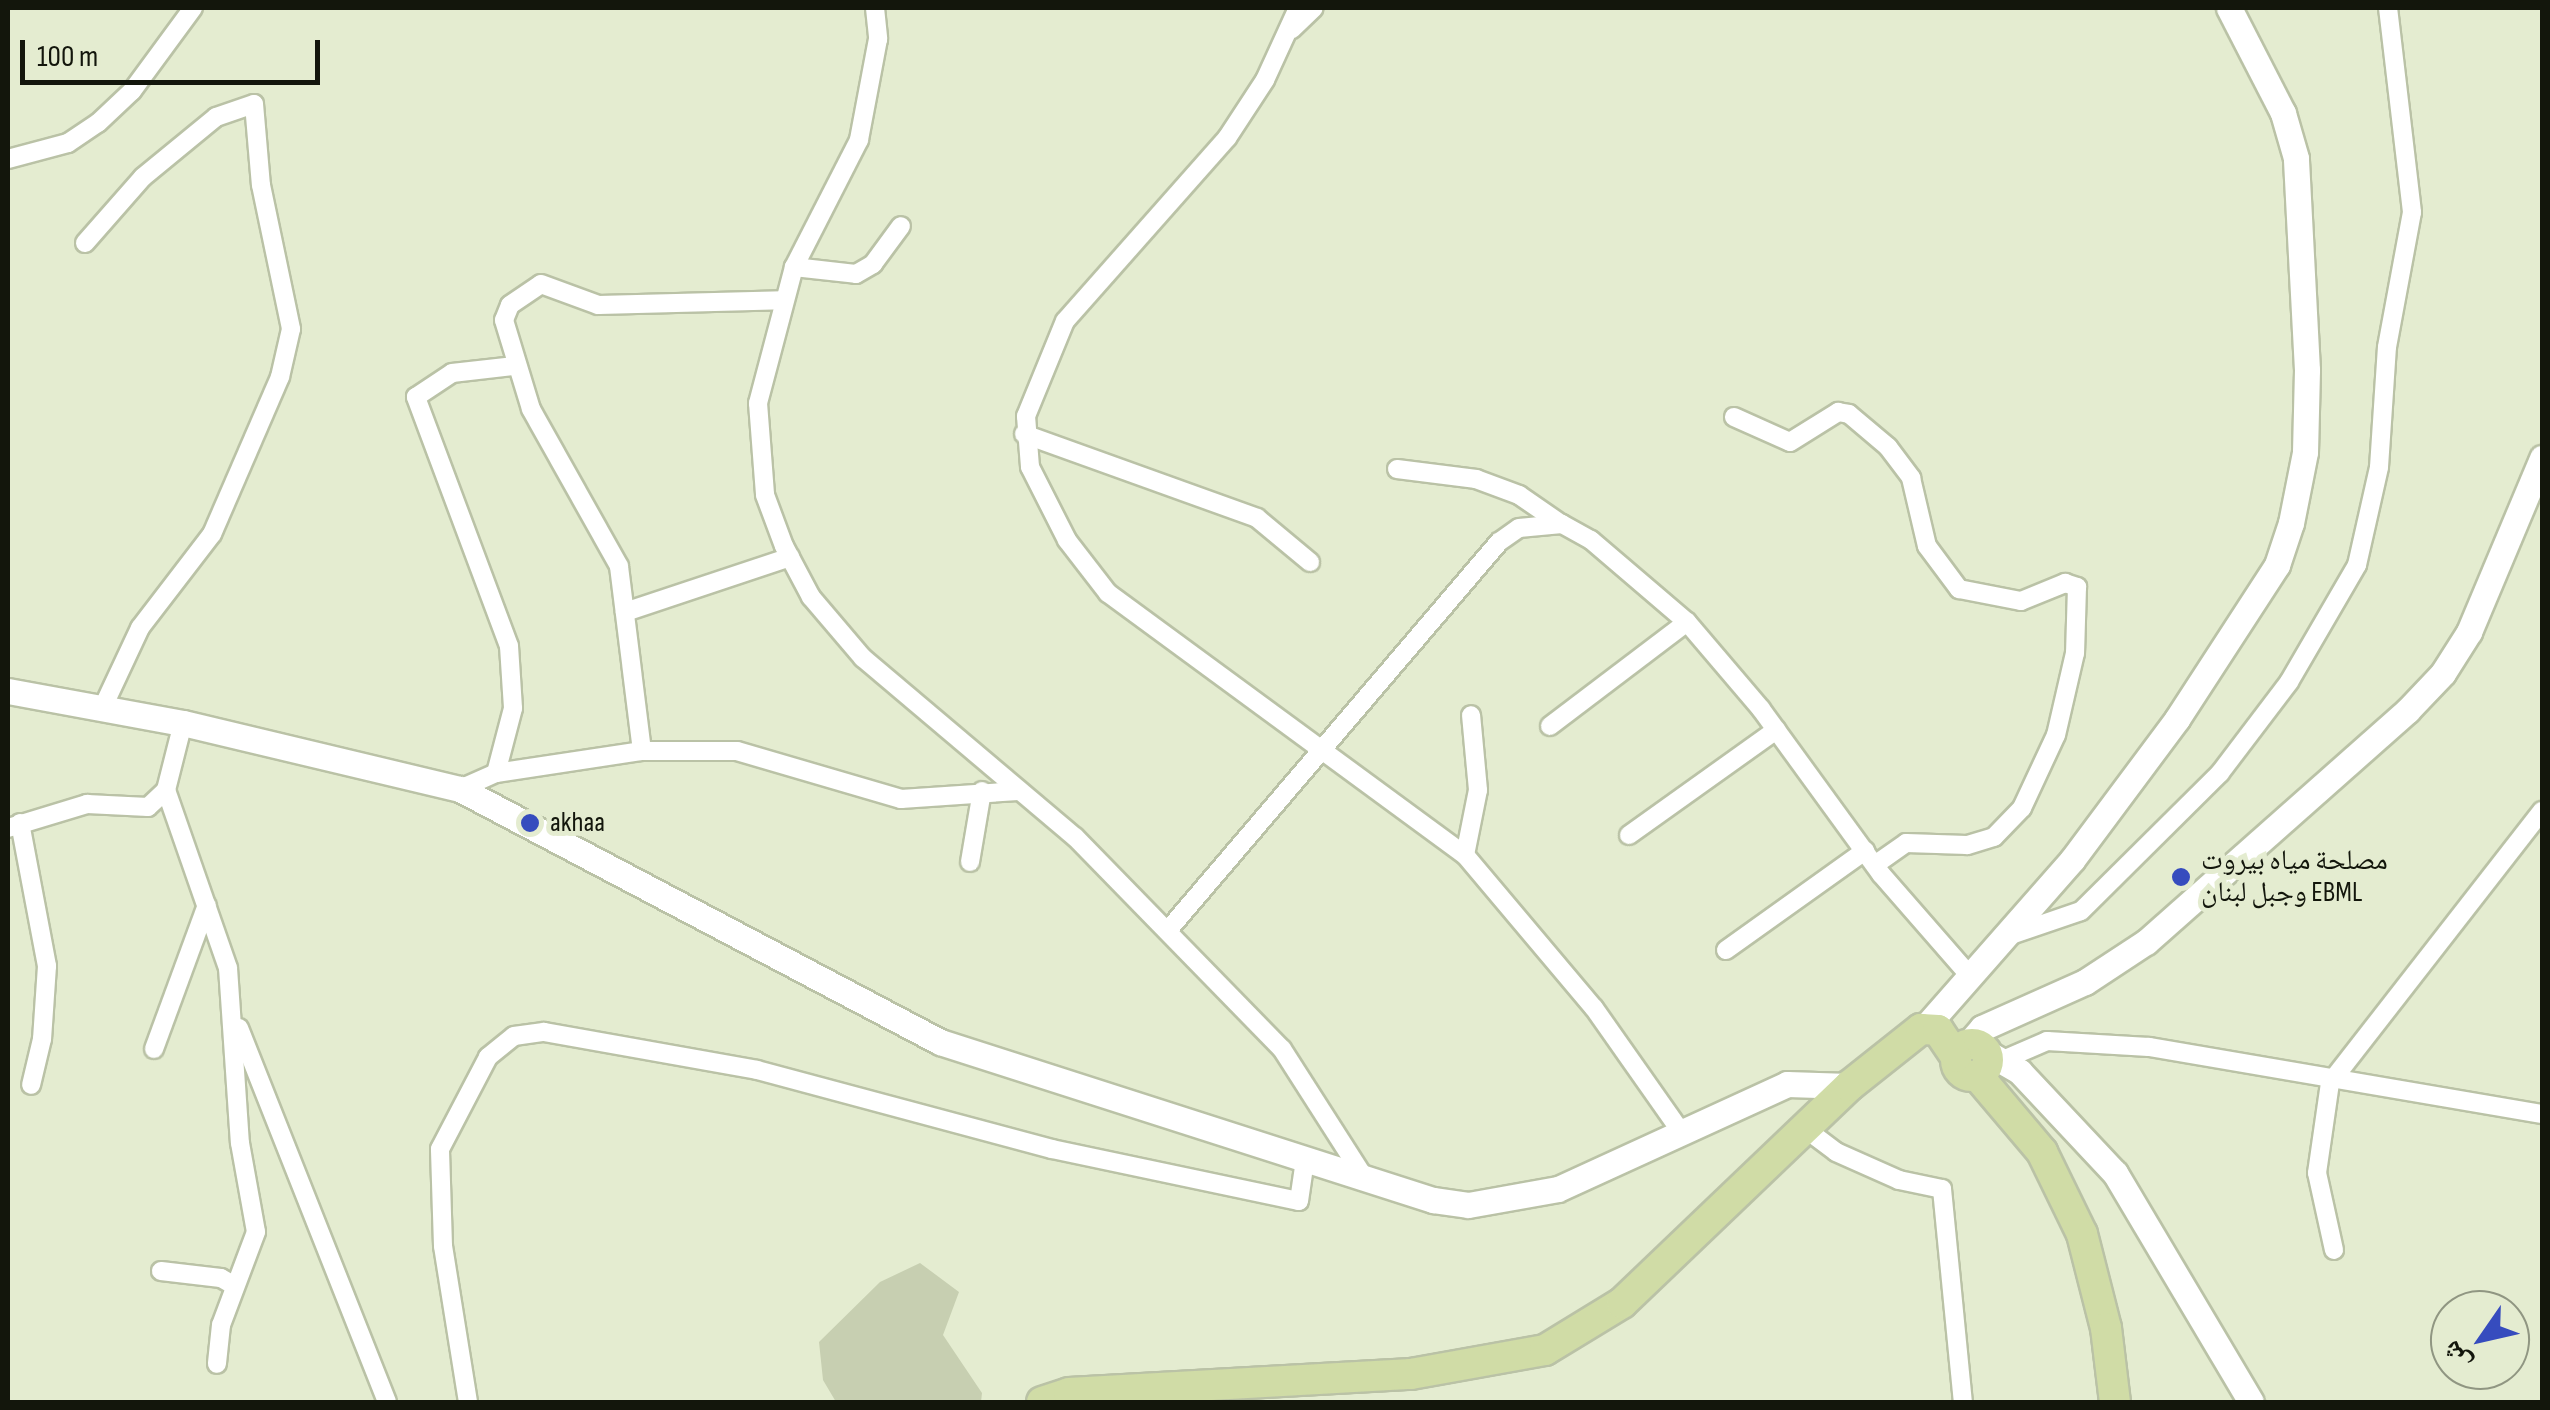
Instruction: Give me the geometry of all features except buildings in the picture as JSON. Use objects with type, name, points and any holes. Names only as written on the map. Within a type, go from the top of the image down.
[{"type":"main road","points":[[1042,1402],[1069,1392],[1410,1374],[1545,1350],[1622,1303],[1849,1086],[1927,1026],[1978,1057],[2042,1152],[2082,1234],[2106,1328],[2115,1402]]},
{"type":"street","points":[[8,160],[68,144],[98,123],[132,91],[193,8]]},
{"type":"street","points":[[875,8],[878,39],[859,140],[794,267],[758,403],[765,495],[790,557],[811,597],[863,658],[1018,791],[1169,929],[1282,1048],[1364,1177]]},
{"type":"street","points":[[1298,8],[1288,33],[1226,138],[1065,321],[1034,387],[1024,434],[1030,468],[1066,540],[1108,593],[1465,855],[1594,1008],[1681,1132]]},
{"type":"street","points":[[1288,33],[1314,8]]},
{"type":"street","points":[[1927,1026],[2072,860],[2177,719],[2277,565],[2290,524],[2305,452],[2307,370],[2296,158],[2283,113],[2229,8]]},
{"type":"street","points":[[2002,938],[2080,911],[2220,773],[2289,682],[2357,564],[2379,467],[2387,347],[2412,212],[2388,8]]},
{"type":"street","points":[[86,243],[142,178],[216,118],[254,104],[261,185],[291,329],[280,377],[212,534],[145,620],[102,709]]},
{"type":"street","points":[[794,267],[856,274],[873,264],[901,226]]},
{"type":"street","points":[[642,751],[625,612],[608,540],[554,454],[514,366],[505,339],[510,305],[542,284],[598,304],[783,300]]},
{"type":"street","points":[[496,774],[513,708],[509,646],[416,397],[452,373],[514,366]]},
{"type":"street","points":[[1726,950],[1870,858],[1906,843],[1967,845],[1994,837],[2022,808],[2056,735],[2075,652],[2077,587],[2065,582],[2021,601],[1959,589],[1928,546],[1911,478],[1888,447],[1849,414],[1838,412],[1790,442],[1734,417]]},
{"type":"street","points":[[1024,434],[1256,518],[1310,562]]},
{"type":"street","points":[[1978,1057],[1982,1028],[2075,988],[2146,942],[2431,686],[2469,632],[2542,458]]},
{"type":"street","points":[[1397,469],[1476,479],[1520,495],[1591,540],[1687,622],[1776,730],[1870,858],[1969,974]]},
{"type":"street","points":[[1169,929],[1499,542],[1519,528],[1562,524]]},
{"type":"street","points":[[625,612],[790,557]]},
{"type":"street","points":[[1550,726],[1687,622]]},
{"type":"street","points":[[8,691],[182,723],[460,790],[940,1042],[1305,1160],[1450,1202],[1508,1202],[1572,1184],[1786,1084],[1849,1086]]},
{"type":"street","points":[[1465,855],[1478,790],[1471,714]]},
{"type":"street","points":[[182,723],[166,790],[228,968],[240,1143],[256,1232],[221,1325],[217,1364]]},
{"type":"street","points":[[1629,836],[1776,730]]},
{"type":"street","points":[[460,790],[496,774],[642,751],[737,750],[920,802],[982,792],[1018,791]]},
{"type":"street","points":[[30,1084],[42,1040],[48,966],[14,825],[86,804],[136,811],[166,790]]},
{"type":"street","points":[[970,862],[982,792]]},
{"type":"street","points":[[2334,1250],[2317,1173],[2330,1082],[2542,810]]},
{"type":"street","points":[[154,1049],[207,905]]},
{"type":"street","points":[[233,1013],[388,1402]]},
{"type":"street","points":[[468,1402],[443,1246],[440,1150],[488,1057],[514,1036],[544,1032],[757,1070],[1052,1149],[1298,1201],[1305,1160]]},
{"type":"street","points":[[1978,1057],[2047,1042],[2149,1047],[2330,1082],[2542,1114]]},
{"type":"street","points":[[1978,1057],[2115,1173],[2251,1402]]},
{"type":"street","points":[[1806,1130],[1836,1152],[1899,1180],[1942,1189],[1963,1402]]},
{"type":"street","points":[[161,1271],[221,1278],[235,1286]]},
{"type":"green space","points":[[920,1263],[959,1292],[943,1335],[982,1393],[981,1402],[836,1402],[823,1380],[819,1342],[880,1282]]},
{"type":"place","name":"akhaa","points":[[530,823]]},
{"type":"place","name":"مصلحة مياه بيروت وجبل لبنان EBML","points":[[2181,877]]}]
